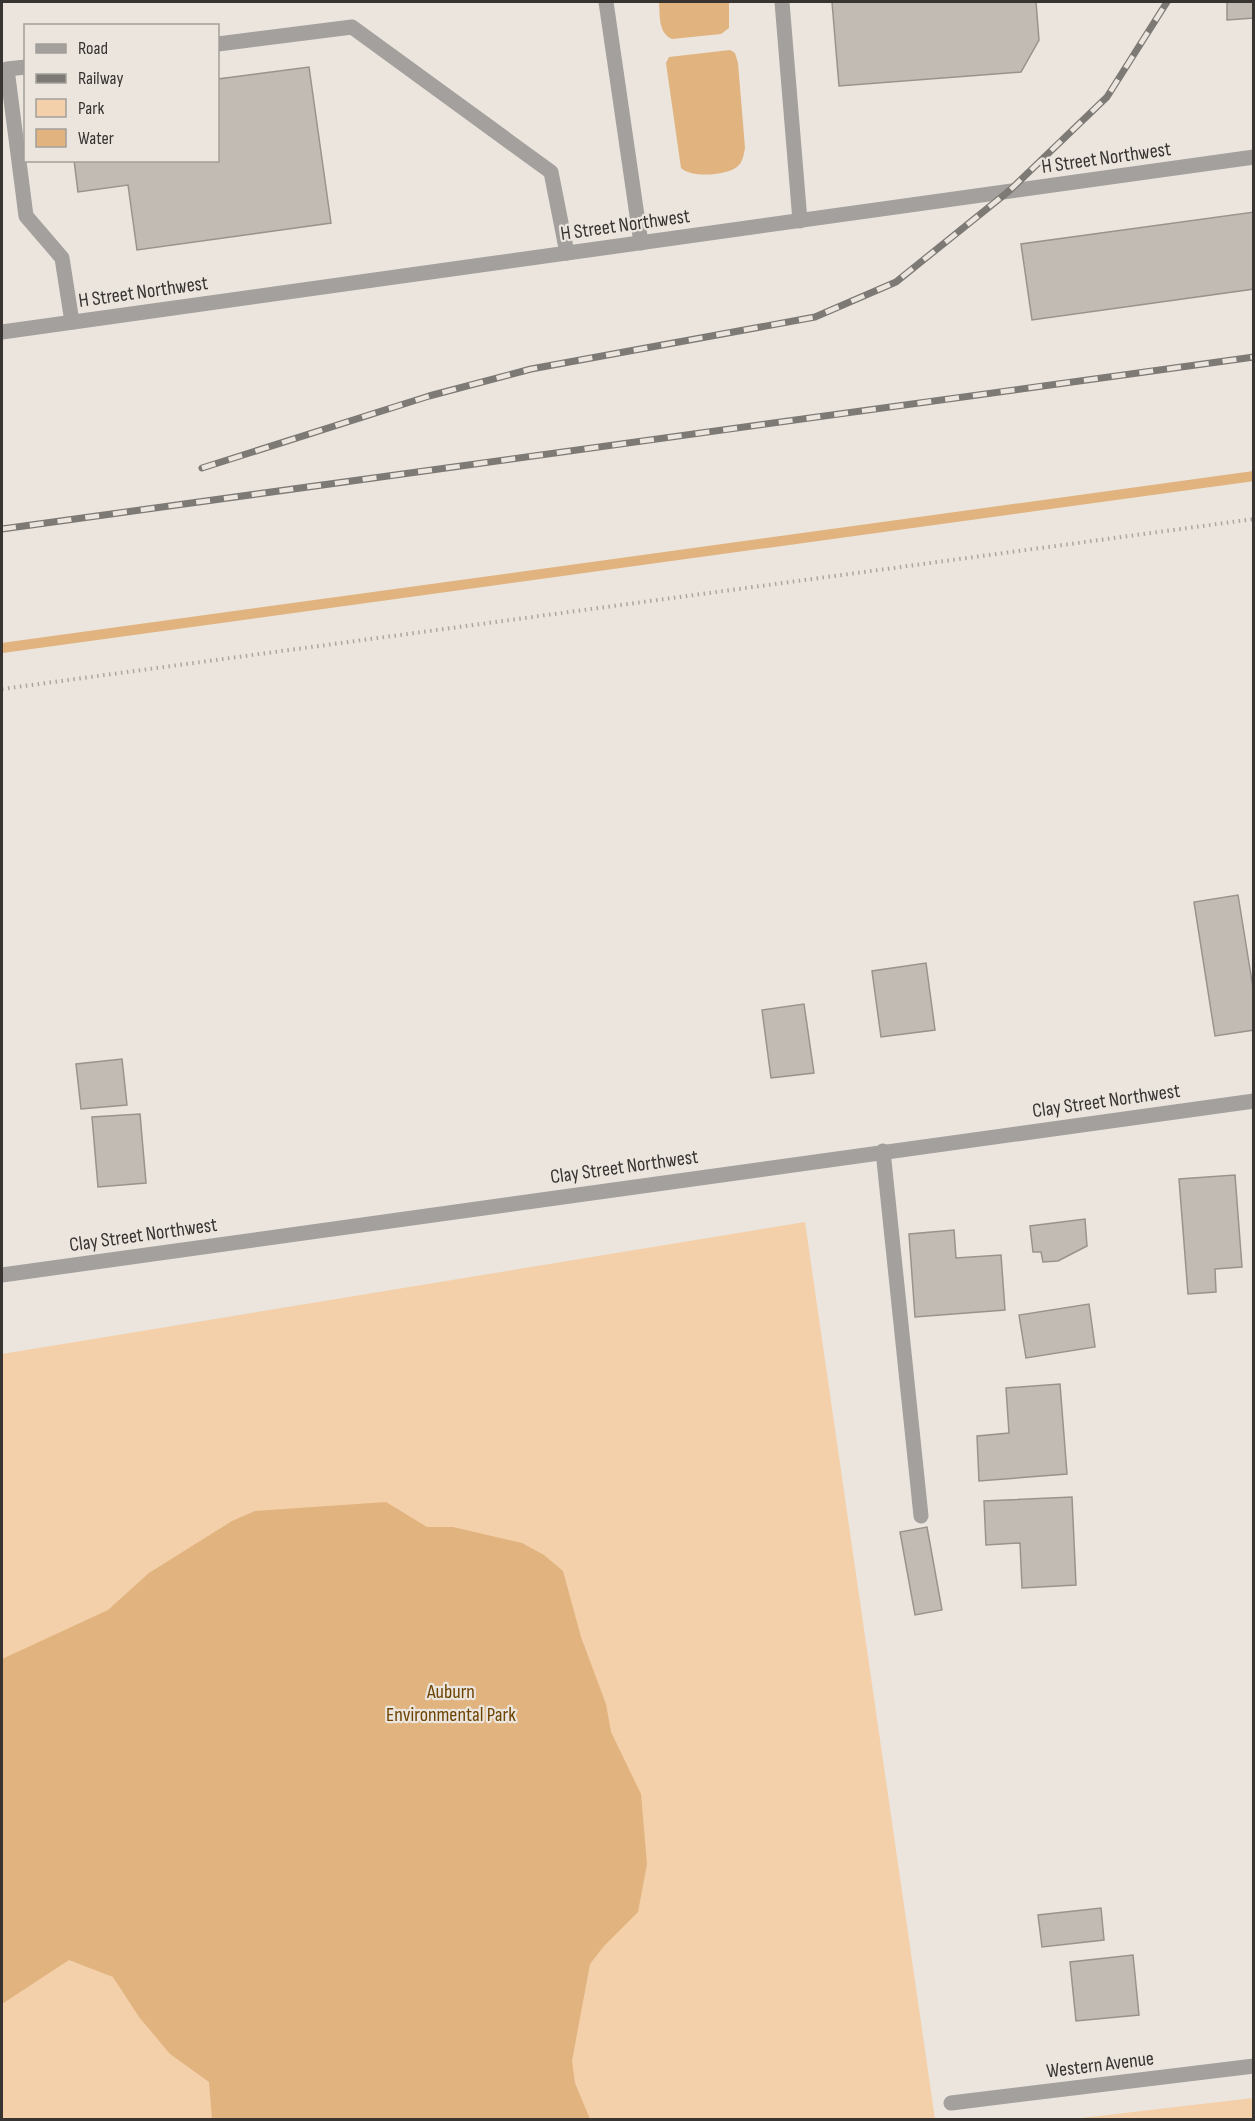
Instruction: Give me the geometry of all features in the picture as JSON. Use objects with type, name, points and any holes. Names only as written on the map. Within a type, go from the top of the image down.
[{"type":"street","points":[[606,2],[641,243]]},
{"type":"street","points":[[782,2],[800,220]]},
{"type":"street","points":[[219,44],[352,27],[550,172],[567,253]]},
{"type":"street","points":[[24,67],[7,69],[26,216],[62,258],[72,322]]},
{"type":"street","name":"H Street Northwest","points":[[2,332],[1254,158]]},
{"type":"street","name":"Clay Street Northwest","points":[[2,1275],[1254,1101]]},
{"type":"street","points":[[883,1151],[921,1516]]},
{"type":"street","name":"Western Avenue","points":[[951,2103],[1254,2066]]},
{"type":"path","points":[[2,689],[1254,519]]},
{"type":"green space","name":"Auburn Environmental Park","points":[[805,1222],[935,2119],[2,2120],[2,1354]]},
{"type":"green space","points":[[1253,2098],[1253,2119],[1073,2119]]},
{"type":"water","points":[[659,2],[729,2],[729,28],[721,34],[672,39],[664,33],[662,28]]},
{"type":"water","points":[[730,50],[735,53],[738,63],[745,148],[742,160],[733,169],[718,174],[686,171],[681,168],[666,63],[669,57]]},
{"type":"water","points":[[386,1502],[427,1527],[453,1527],[522,1543],[544,1555],[563,1571],[581,1637],[606,1704],[611,1732],[641,1794],[647,1864],[638,1912],[604,1946],[590,1964],[572,2061],[575,2083],[590,2119],[212,2119],[209,2082],[170,2054],[139,2017],[113,1977],[69,1960],[2,2004],[2,1659],[108,1610],[149,1573],[232,1521],[255,1511]]},
{"type":"building","points":[[832,2],[1036,2],[1039,40],[1021,72],[839,86]]},
{"type":"building","points":[[1227,2],[1254,2],[1254,18],[1227,20]]},
{"type":"building","points":[[309,67],[331,223],[137,250],[128,185],[78,192],[74,162],[219,162],[219,79]]},
{"type":"building","points":[[1254,212],[1254,289],[1032,320],[1021,244]]},
{"type":"building","points":[[1238,895],[1254,994],[1254,1030],[1215,1036],[1194,902]]},
{"type":"building","points":[[926,963],[935,1030],[881,1037],[872,971]]},
{"type":"building","points":[[804,1004],[814,1073],[771,1078],[762,1010]]},
{"type":"building","points":[[122,1059],[127,1105],[81,1109],[76,1064]]},
{"type":"building","points":[[140,1114],[146,1183],[98,1187],[92,1117]]},
{"type":"building","points":[[1235,1175],[1242,1267],[1215,1269],[1216,1292],[1188,1294],[1179,1179]]},
{"type":"building","points":[[1085,1219],[1087,1246],[1058,1261],[1043,1262],[1041,1252],[1033,1252],[1030,1226]]},
{"type":"building","points":[[954,1230],[956,1258],[1001,1255],[1005,1310],[915,1317],[909,1234]]},
{"type":"building","points":[[1089,1304],[1095,1347],[1026,1358],[1019,1315]]},
{"type":"building","points":[[1060,1384],[1067,1474],[979,1481],[977,1436],[1009,1433],[1006,1388]]},
{"type":"building","points":[[1072,1497],[1076,1585],[1022,1588],[1020,1543],[986,1545],[984,1501]]},
{"type":"building","points":[[927,1527],[942,1610],[915,1615],[900,1532]]},
{"type":"building","points":[[1101,1908],[1104,1940],[1042,1947],[1038,1915]]},
{"type":"building","points":[[1133,1955],[1139,2015],[1076,2021],[1070,1962]]},
{"type":"waterway","points":[[2,648],[1254,476]]},
{"type":"railway","points":[[202,468],[429,396],[531,369],[815,317],[896,282],[1009,191],[1107,97],[1167,2]]},
{"type":"railway","points":[[2,529],[1254,357]]}]
